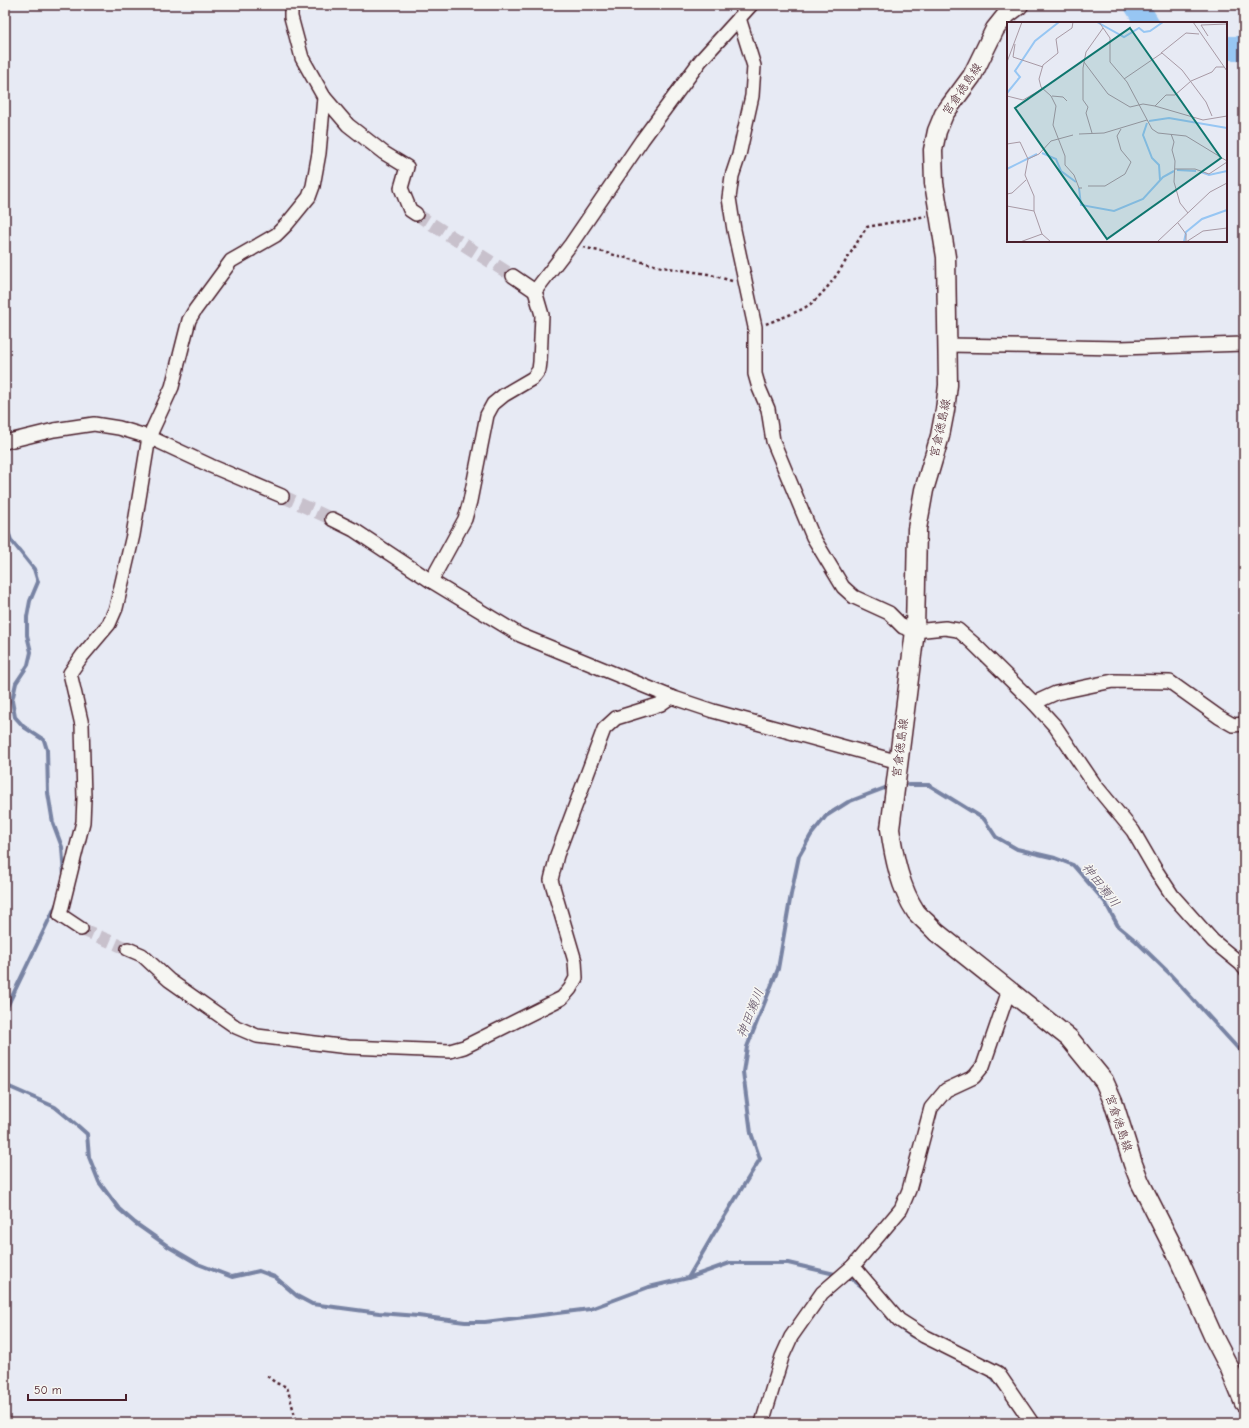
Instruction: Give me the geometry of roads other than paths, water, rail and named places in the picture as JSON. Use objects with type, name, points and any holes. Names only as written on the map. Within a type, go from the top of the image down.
[{"type":"main road","name":"宮倉徳島線","points":[[1019,5],[1007,14],[995,29],[972,76],[944,114],[937,131],[933,150],[934,183],[946,257],[948,385],[940,436],[924,490],[917,529],[915,631],[890,829],[894,856],[906,892],[917,913],[936,932],[1069,1038],[1104,1081],[1114,1101],[1140,1182],[1176,1253],[1214,1338],[1230,1369],[1244,1403]]},
{"type":"street","points":[[291,5],[291,17],[302,58],[324,97],[348,124],[384,153],[407,167],[401,188],[410,210],[416,214]]},
{"type":"street","points":[[534,291],[571,244],[642,140],[701,60],[751,5]]},
{"type":"street","points":[[739,18],[754,66],[752,96],[739,154],[732,176],[729,198],[755,327],[755,374],[768,409],[773,441],[813,537],[844,586],[854,597],[889,613],[903,626],[915,631],[946,628],[958,630],[1034,703],[1055,726],[1095,785],[1134,831],[1155,869],[1172,895],[1213,941],[1244,968]]},
{"type":"street","points":[[82,929],[60,915],[83,822],[84,798],[82,725],[70,673],[108,624],[116,608],[133,535],[149,438],[172,387],[189,320],[231,261],[276,235],[309,197],[313,186],[319,153],[324,97]]},
{"type":"street","points":[[431,580],[465,520],[487,415],[493,404],[504,395],[533,378],[539,370],[542,315],[534,291],[513,276]]},
{"type":"street","points":[[947,345],[1120,348],[1244,344]]},
{"type":"street","points":[[5,442],[54,430],[94,424],[119,428],[149,438],[282,496]]},
{"type":"street","points":[[332,519],[354,530],[520,635],[671,697],[713,711],[899,762]]},
{"type":"street","points":[[1034,703],[1056,693],[1113,681],[1170,682],[1219,717],[1234,724],[1244,724]]},
{"type":"street","points":[[128,949],[142,955],[168,980],[236,1026],[257,1036],[348,1047],[450,1051],[464,1047],[562,998],[570,989],[576,978],[575,961],[551,880],[556,855],[604,729],[616,718],[661,704],[671,697]]},
{"type":"street","points":[[762,1423],[782,1357],[791,1337],[822,1293],[853,1266],[901,1209],[909,1190],[931,1108],[946,1090],[974,1077],[983,1066],[1009,990]]},
{"type":"street","points":[[853,1266],[899,1320],[924,1336],[998,1373],[1032,1423]]},
{"type":"waterway","points":[[1136,5],[1146,22]]},
{"type":"waterway","points":[[1227,48],[1244,48]]},
{"type":"waterway","points":[[5,524],[11,540],[34,569],[38,582],[30,601],[27,617],[27,635],[31,652],[28,665],[16,683],[12,701],[15,717],[24,727],[44,740],[47,750],[48,793],[53,823],[62,847],[64,875]]},
{"type":"waterway","name":"神田瀬川","points":[[908,785],[929,785],[984,819],[996,837],[1017,849],[1055,858],[1073,865],[1105,902],[1118,926],[1168,972],[1244,1055]]},
{"type":"waterway","name":"神田瀬川","points":[[688,1278],[760,1159],[751,1133],[743,1072],[747,1047],[778,969],[799,856],[811,835],[826,816],[848,802],[890,786]]},
{"type":"waterway","points":[[5,1011],[58,901]]},
{"type":"waterway","points":[[5,1085],[55,1107],[87,1134],[89,1157],[99,1182],[119,1209],[135,1223],[169,1247],[198,1264],[232,1277],[259,1271],[275,1277],[297,1296],[312,1304],[465,1322],[485,1322],[590,1309],[649,1287],[688,1278],[730,1263],[788,1263],[839,1275]]},
{"type":"waterway","points":[[845,1277],[852,1279],[865,1289]]},
{"type":"waterway","points":[[880,1308],[889,1319],[900,1328],[923,1342]]},
{"type":"waterway","points":[[988,1375],[992,1377],[1000,1387]]},
{"type":"tunnel","points":[[416,214],[513,276]]},
{"type":"tunnel","points":[[282,496],[332,519]]},
{"type":"tunnel","points":[[81,929],[128,949]]}]
